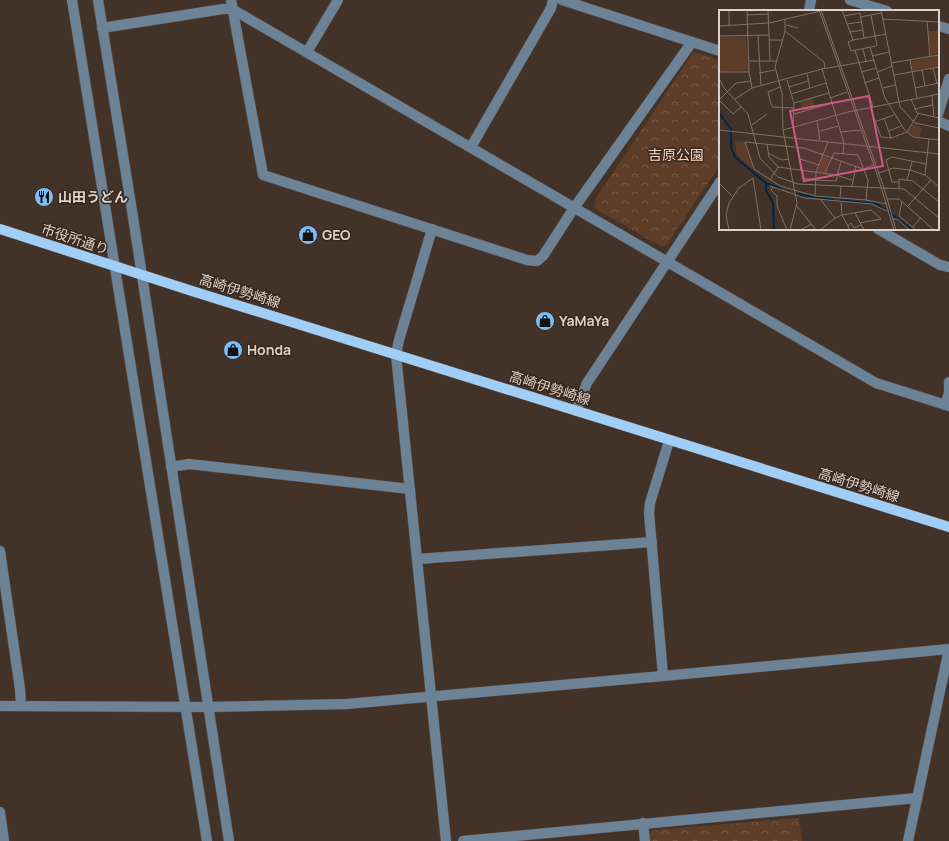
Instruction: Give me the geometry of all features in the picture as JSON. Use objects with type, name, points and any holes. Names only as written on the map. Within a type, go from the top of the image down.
[{"type":"main road","name":"市役所通り","points":[[0,229],[142,275]]},
{"type":"main road","name":"高崎伊勢崎線","points":[[142,275],[949,527]]},
{"type":"street","points":[[72,0],[207,841]]},
{"type":"street","points":[[98,0],[229,841]]},
{"type":"street","points":[[307,52],[338,0]]},
{"type":"street","points":[[471,147],[551,8],[553,0]]},
{"type":"street","points":[[562,0],[719,50]]},
{"type":"street","points":[[809,10],[811,0]]},
{"type":"street","points":[[850,0],[884,10]]},
{"type":"street","points":[[102,28],[223,9],[232,5]]},
{"type":"street","points":[[232,5],[307,52],[876,383],[947,405],[949,382]]},
{"type":"street","points":[[232,5],[263,175],[527,260],[537,261],[543,256],[574,208],[692,42]]},
{"type":"street","points":[[939,26],[949,29]]},
{"type":"street","points":[[939,111],[949,79]]},
{"type":"street","points":[[939,121],[949,126]]},
{"type":"street","points":[[576,411],[587,383],[719,184]]},
{"type":"street","points":[[432,229],[399,340],[396,355],[446,841]]},
{"type":"street","points":[[880,230],[940,265],[949,267]]},
{"type":"street","points":[[663,676],[649,513],[650,503],[669,440]]},
{"type":"street","points":[[171,467],[189,464],[410,489]]},
{"type":"street","points":[[418,559],[652,542]]},
{"type":"street","points":[[0,551],[20,689],[21,706]]},
{"type":"street","points":[[0,706],[208,707],[347,704],[949,649],[908,841]]},
{"type":"street","points":[[463,841],[917,798]]},
{"type":"street","points":[[0,812],[4,841]]},
{"type":"street","points":[[643,823],[646,841]]},
{"type":"green space","name":"吉原公園","points":[[695,52],[719,60],[719,166],[666,246],[660,246],[594,208],[596,198],[690,57]]},
{"type":"green space","points":[[799,818],[802,841],[650,841],[650,834],[653,830]]},
{"type":"place","name":"山田うどん","points":[[44,197]]},
{"type":"place","name":"GEO","points":[[308,235]]},
{"type":"place","name":"YaMaYa","points":[[545,321]]},
{"type":"place","name":"Honda","points":[[233,350]]}]
